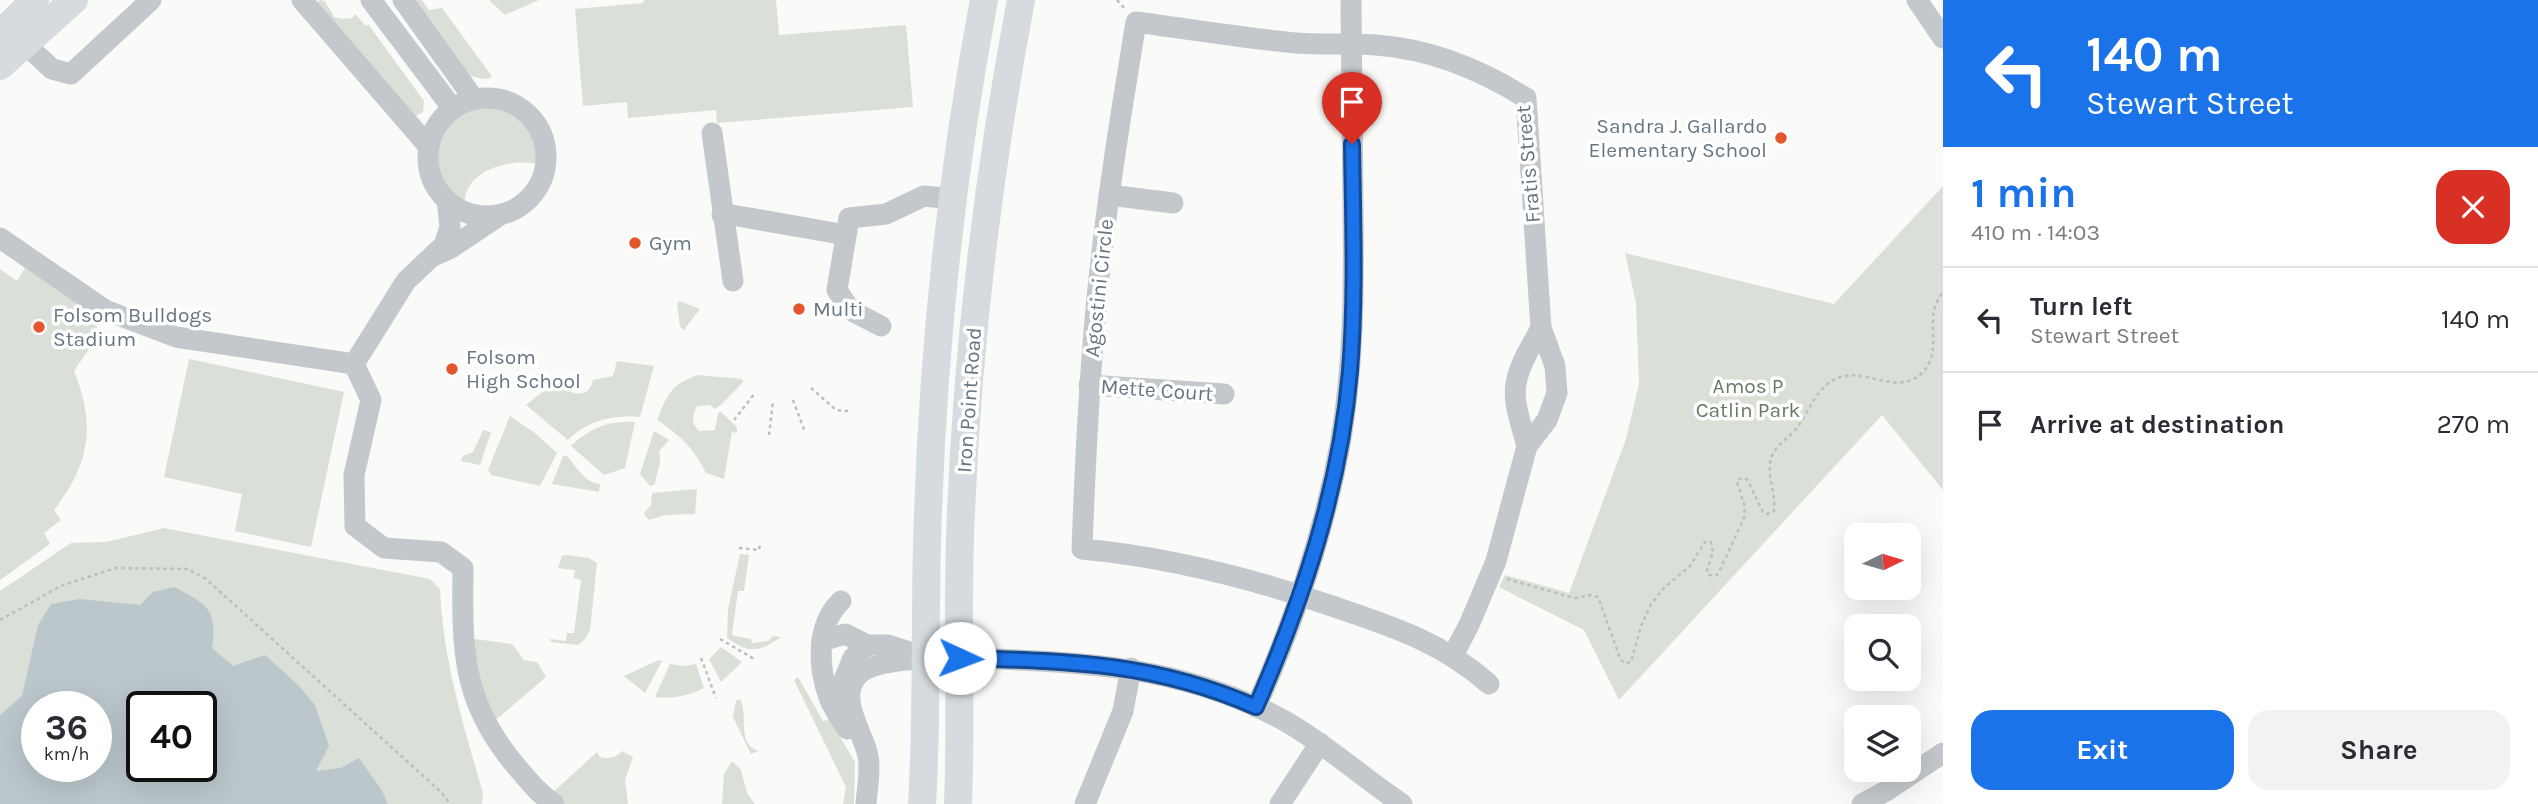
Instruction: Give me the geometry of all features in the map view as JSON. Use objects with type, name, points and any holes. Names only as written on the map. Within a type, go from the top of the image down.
[{"type":"main road","points":[[0,66],[35,0]]},
{"type":"main road","points":[[13,39],[74,0]]},
{"type":"main road","name":"Iron Point Road","points":[[922,804],[933,399],[943,284],[964,111],[984,0]]},
{"type":"main road","name":"Iron Point Road","points":[[958,804],[960,515],[967,399],[1000,124],[1021,0]]},
{"type":"street","points":[[13,39],[52,69],[71,74],[151,0]]},
{"type":"street","points":[[302,0],[429,147]]},
{"type":"street","points":[[371,0],[453,109]]},
{"type":"street","points":[[403,0],[474,99]]},
{"type":"street","points":[[1256,707],[1302,595],[1326,511],[1340,443],[1354,304],[1351,0]]},
{"type":"street","points":[[1917,0],[1943,38]]},
{"type":"street","name":"Agostini Circle","points":[[1302,595],[1187,564],[1135,554],[1082,549],[1089,385],[1109,195],[1136,22],[1294,43],[1352,45]]},
{"type":"street","name":"Fratis Street","points":[[1352,45],[1406,49],[1447,59],[1476,70],[1526,98],[1541,328],[1555,366],[1557,393],[1547,420],[1527,446],[1491,573],[1469,625],[1452,655]]},
{"type":"street","points":[[431,258],[451,248],[500,214],[521,206],[536,190],[545,170],[545,148],[538,127],[525,111],[497,99],[474,99],[453,109],[438,125],[429,147],[430,170],[439,191],[447,200],[466,212],[477,215],[500,214]]},
{"type":"street","points":[[712,133],[733,281]]},
{"type":"street","points":[[1109,195],[1173,203]]},
{"type":"street","points":[[881,326],[850,310],[837,290],[849,218],[886,214],[924,197],[953,199]]},
{"type":"street","points":[[354,364],[407,281],[444,245],[450,227],[447,200]]},
{"type":"street","points":[[722,215],[846,235]]},
{"type":"street","points":[[0,238],[104,310],[176,337],[354,364]]},
{"type":"street","points":[[1527,446],[1517,409],[1516,382],[1541,328]]},
{"type":"street","points":[[354,364],[371,400],[354,475],[355,526],[384,548],[441,552],[463,568],[462,634],[472,694],[496,742],[542,796],[554,804]]},
{"type":"street","name":"Mette Court","points":[[1089,385],[1224,394]]},
{"type":"street","points":[[1302,595],[1404,630],[1452,655],[1489,684]]},
{"type":"street","points":[[839,694],[853,658],[845,640],[830,612],[841,601],[845,619],[845,640],[835,678],[841,713],[847,729]]},
{"type":"street","points":[[845,640],[888,645],[927,658]]},
{"type":"street","points":[[845,640],[824,681],[831,703],[862,757],[869,762]]},
{"type":"street","points":[[866,804],[869,762],[851,709],[854,681],[875,665],[927,658],[1090,663],[1131,668],[1199,685],[1256,707],[1320,743],[1402,804]]},
{"type":"street","points":[[1085,804],[1116,733],[1131,668]]},
{"type":"street","points":[[1280,804],[1320,743]]},
{"type":"street","points":[[1862,804],[1890,798],[1943,753]]},
{"type":"path","points":[[1491,573],[1574,598],[1590,595],[1598,597],[1620,658],[1629,664],[1651,604],[1664,588],[1690,566],[1705,542],[1712,542],[1713,547],[1707,571],[1709,575],[1717,575],[1720,570],[1744,519],[1745,507],[1738,487],[1739,480],[1745,478],[1748,481],[1763,512],[1767,514],[1774,511],[1770,460],[1795,431],[1820,391],[1839,376],[1863,376],[1897,384],[1913,379],[1923,372],[1931,360],[1934,347],[1934,310],[1943,292]]},
{"type":"path","points":[[811,388],[836,410],[849,411]]},
{"type":"path","points":[[734,420],[755,393]]},
{"type":"path","points":[[793,400],[805,432]]},
{"type":"path","points":[[769,435],[774,401]]},
{"type":"path","points":[[739,548],[759,550],[760,544]]},
{"type":"path","points":[[0,620],[63,585],[116,569],[188,569],[206,579],[264,630],[442,793],[450,804]]},
{"type":"path","points":[[720,639],[756,660]]},
{"type":"path","points":[[701,657],[716,698]]},
{"type":"green space","points":[[320,0],[325,1],[334,17],[352,18],[355,14],[366,26],[368,24],[424,101],[423,112],[416,116],[314,4]]},
{"type":"green space","points":[[415,0],[422,0],[429,10],[442,8],[491,78],[470,76]]},
{"type":"green space","points":[[489,0],[539,0],[505,15]]},
{"type":"green space","points":[[644,0],[776,0],[779,35],[906,25],[913,107],[717,123],[716,110],[628,118],[627,102],[583,106],[575,9],[643,3]]},
{"type":"green space","points":[[491,107],[511,115],[525,126],[533,142],[537,164],[515,163],[491,169],[472,182],[465,203],[448,194],[439,184],[433,164],[435,143],[439,133],[453,118]]},
{"type":"green space","name":"Amos P Catlin Park","points":[[1943,186],[1943,490],[1882,415],[1619,700],[1584,630],[1499,587],[1505,575],[1569,593],[1626,439],[1639,384],[1636,303],[1625,253],[1834,304]]},
{"type":"green space","points":[[25,268],[92,312],[97,328],[93,343],[74,371],[85,409],[86,444],[75,476],[54,510],[61,520],[44,533],[50,544],[0,580],[0,269],[17,281]]},
{"type":"green space","points":[[680,301],[700,309],[684,330],[680,327],[677,303]]},
{"type":"green space","points":[[189,359],[344,392],[311,547],[235,531],[242,494],[164,477]]},
{"type":"green space","points":[[617,361],[654,366],[640,417],[601,420],[568,440],[526,405],[560,378],[573,393],[586,391],[593,380],[613,376]]},
{"type":"green space","points":[[698,375],[742,379],[743,382],[715,409],[710,405],[697,406],[693,416],[699,431],[715,430],[718,413],[721,412],[737,427],[737,433],[732,432],[724,479],[706,473],[686,443],[657,420],[671,392],[681,383]]},
{"type":"green space","points":[[510,416],[535,433],[557,453],[540,486],[491,475],[488,470]]},
{"type":"green space","points":[[635,422],[625,468],[604,475],[571,446],[600,426]]},
{"type":"green space","points":[[483,430],[491,432],[480,465],[461,461],[463,456],[473,452]]},
{"type":"green space","points":[[654,431],[669,440],[659,451],[660,464],[655,484],[650,486],[640,474]]},
{"type":"green space","points":[[563,456],[567,456],[586,478],[600,484],[599,492],[552,484]]},
{"type":"green space","points":[[697,489],[695,514],[665,515],[649,520],[644,514],[651,505],[652,493]]},
{"type":"green space","points":[[164,528],[430,579],[440,589],[450,667],[483,793],[482,804],[0,804],[0,591],[71,543],[106,542]]},
{"type":"green space","points":[[740,554],[749,555],[744,591],[738,591],[732,634],[751,639],[752,643],[768,641],[773,636],[781,637],[760,648],[748,649],[727,638],[728,609]]},
{"type":"green space","points":[[562,556],[589,558],[597,563],[590,630],[578,645],[551,642],[550,639],[566,641],[567,633],[574,633],[581,580],[574,578],[575,570],[558,568]]},
{"type":"green space","points":[[468,638],[512,644],[524,660],[537,662],[546,677],[491,724]]},
{"type":"green space","points":[[721,647],[742,662],[721,682],[709,659]]},
{"type":"green space","points":[[662,661],[645,693],[624,676]]},
{"type":"green space","points":[[670,664],[696,664],[704,688],[680,696],[655,697]]},
{"type":"green space","points":[[798,677],[823,721],[829,719],[855,762],[854,804],[843,804],[846,787],[794,680]]},
{"type":"green space","points":[[740,699],[747,742],[758,751],[751,754],[733,717],[736,701]]},
{"type":"green space","points":[[622,751],[633,757],[625,780],[628,804],[565,804],[550,795],[597,752],[600,757],[609,758]]},
{"type":"green space","points":[[732,761],[741,770],[747,793],[755,804],[722,804],[724,774]]},
{"type":"shaded area","points":[[174,587],[202,603],[213,624],[212,648],[233,666],[265,655],[298,685],[315,705],[329,746],[316,771],[341,768],[359,758],[388,804],[0,804],[0,715],[21,697],[21,782],[112,782],[112,691],[23,691],[38,625],[51,604],[80,599],[140,605],[153,592]]},
{"type":"place","name":"Sandra J. Gallardo Elementary School","points":[[1781,138]]},
{"type":"place","name":"Gym","points":[[635,243]]},
{"type":"place","name":"Multi","points":[[799,309]]},
{"type":"place","name":"Folsom Bulldogs Stadium","points":[[39,327]]},
{"type":"place","name":"Folsom High School","points":[[452,369]]},
{"type":"route","points":[[960,658],[1090,663],[1131,668],[1199,685],[1256,707],[1284,643],[1313,561],[1340,443],[1354,304],[1352,144]]}]
